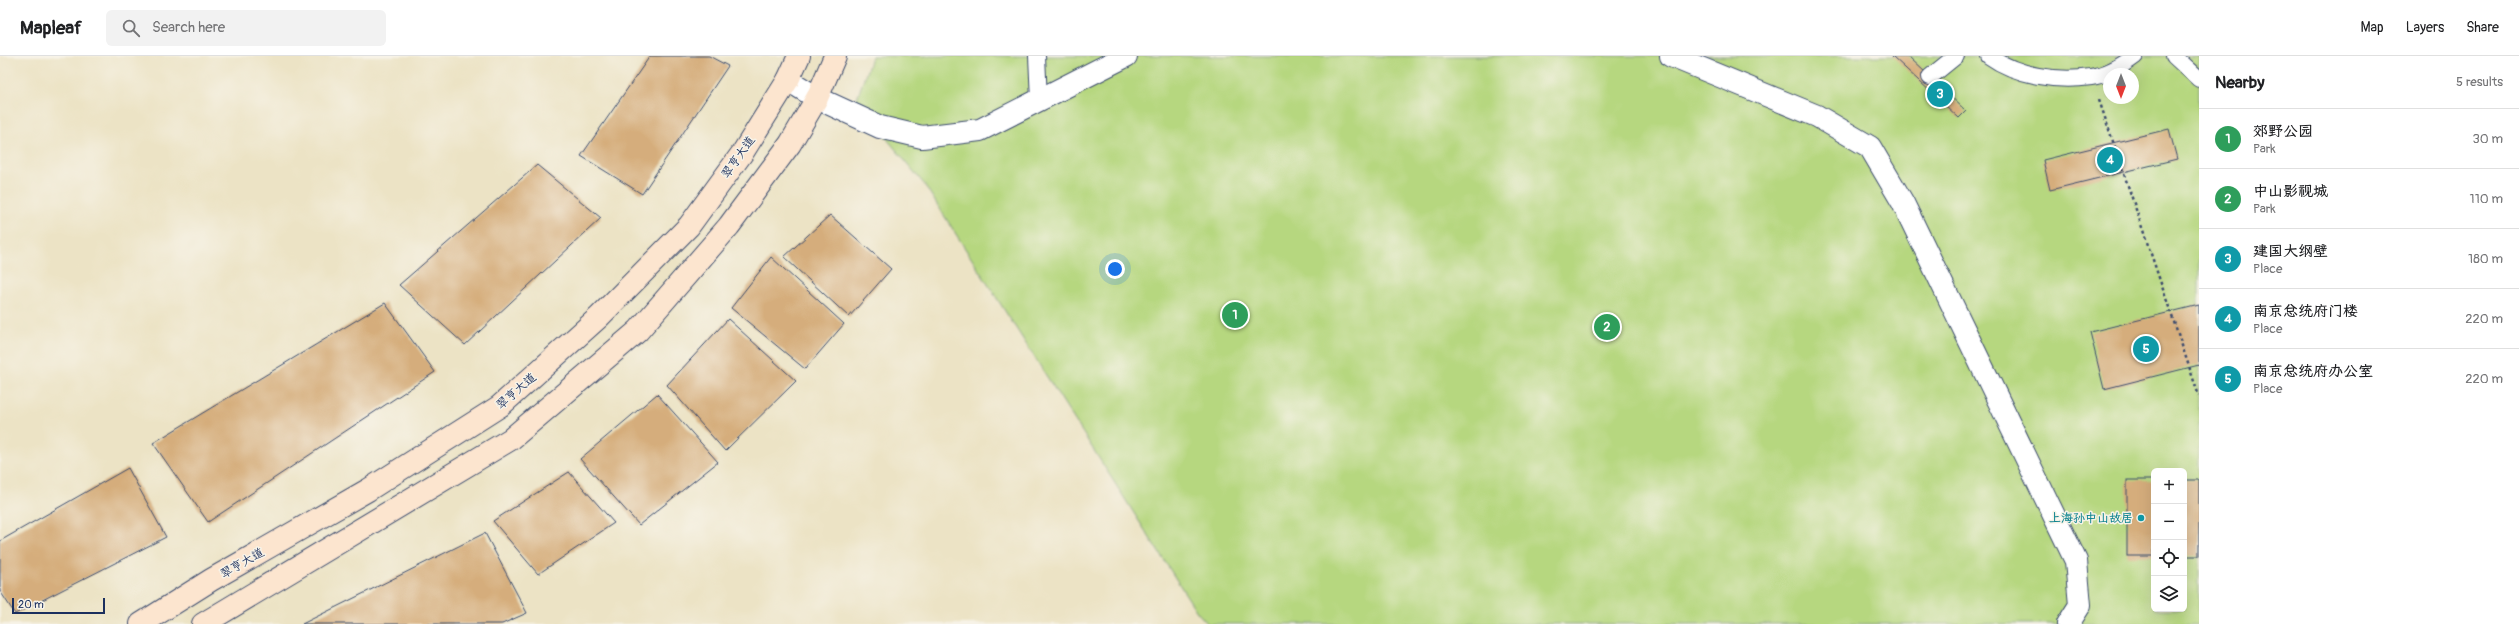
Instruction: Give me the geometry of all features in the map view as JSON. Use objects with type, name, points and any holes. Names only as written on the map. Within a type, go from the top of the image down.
[{"type":"main road","name":"翠亨大道","points":[[141,624],[211,580],[368,490],[500,406],[599,317],[689,226],[743,152],[788,80],[799,56]]},
{"type":"main road","points":[[204,624],[511,439],[632,336],[729,226],[790,144],[817,98],[835,56]]},
{"type":"street","points":[[788,80],[817,98],[880,128],[922,137],[980,130],[1126,56]]},
{"type":"street","points":[[1671,56],[1817,116],[1870,147],[1903,203],[2076,561],[2080,605],[2068,624]]},
{"type":"lane","points":[[1037,56],[1039,100]]},
{"type":"lane","points":[[1930,77],[1956,56]]},
{"type":"lane","points":[[1989,56],[2037,77],[2091,77],[2122,66],[2135,56]]},
{"type":"lane","points":[[2174,56],[2199,79]]},
{"type":"path","points":[[2091,77],[2199,396]]},
{"type":"green space","points":[[872,56],[2199,56],[2199,624],[1208,624],[1197,612],[924,184],[856,101]]},
{"type":"building","points":[[650,56],[709,56],[728,66],[642,194],[581,156]]},
{"type":"building","points":[[1892,56],[1908,56],[1966,111],[1959,118]]},
{"type":"building","points":[[2169,129],[2177,159],[2050,190],[2043,160]]},
{"type":"building","points":[[537,165],[601,218],[465,345],[399,285]]},
{"type":"building","points":[[830,215],[891,269],[849,317],[784,257]]},
{"type":"building","points":[[771,257],[844,324],[805,369],[731,308]]},
{"type":"building","points":[[385,303],[435,372],[208,522],[153,443]]},
{"type":"building","points":[[2199,305],[2199,365],[2104,389],[2090,332]]},
{"type":"building","points":[[728,319],[796,381],[725,451],[667,385]]},
{"type":"building","points":[[657,394],[718,462],[639,525],[580,459]]},
{"type":"building","points":[[128,468],[166,537],[15,614],[0,591],[0,541]]},
{"type":"building","points":[[569,472],[614,523],[538,574],[493,521]]},
{"type":"building","name":"上海孙中山故居","points":[[2127,480],[2151,480],[2151,556],[2127,556]]},
{"type":"building","points":[[2187,480],[2199,480],[2199,556],[2187,556]]},
{"type":"building","points":[[485,533],[527,613],[502,624],[302,624]]},
{"type":"place","name":"建国大纲壁","points":[[1940,94]]},
{"type":"place","name":"南京总统府门楼","points":[[2110,160]]},
{"type":"place","name":"郊野公园","points":[[1235,315]]},
{"type":"place","name":"中山影视城","points":[[1607,327]]},
{"type":"place","name":"南京总统府办公室","points":[[2146,349]]},
{"type":"place","name":"上海孙中山故居","points":[[2141,518]]}]
